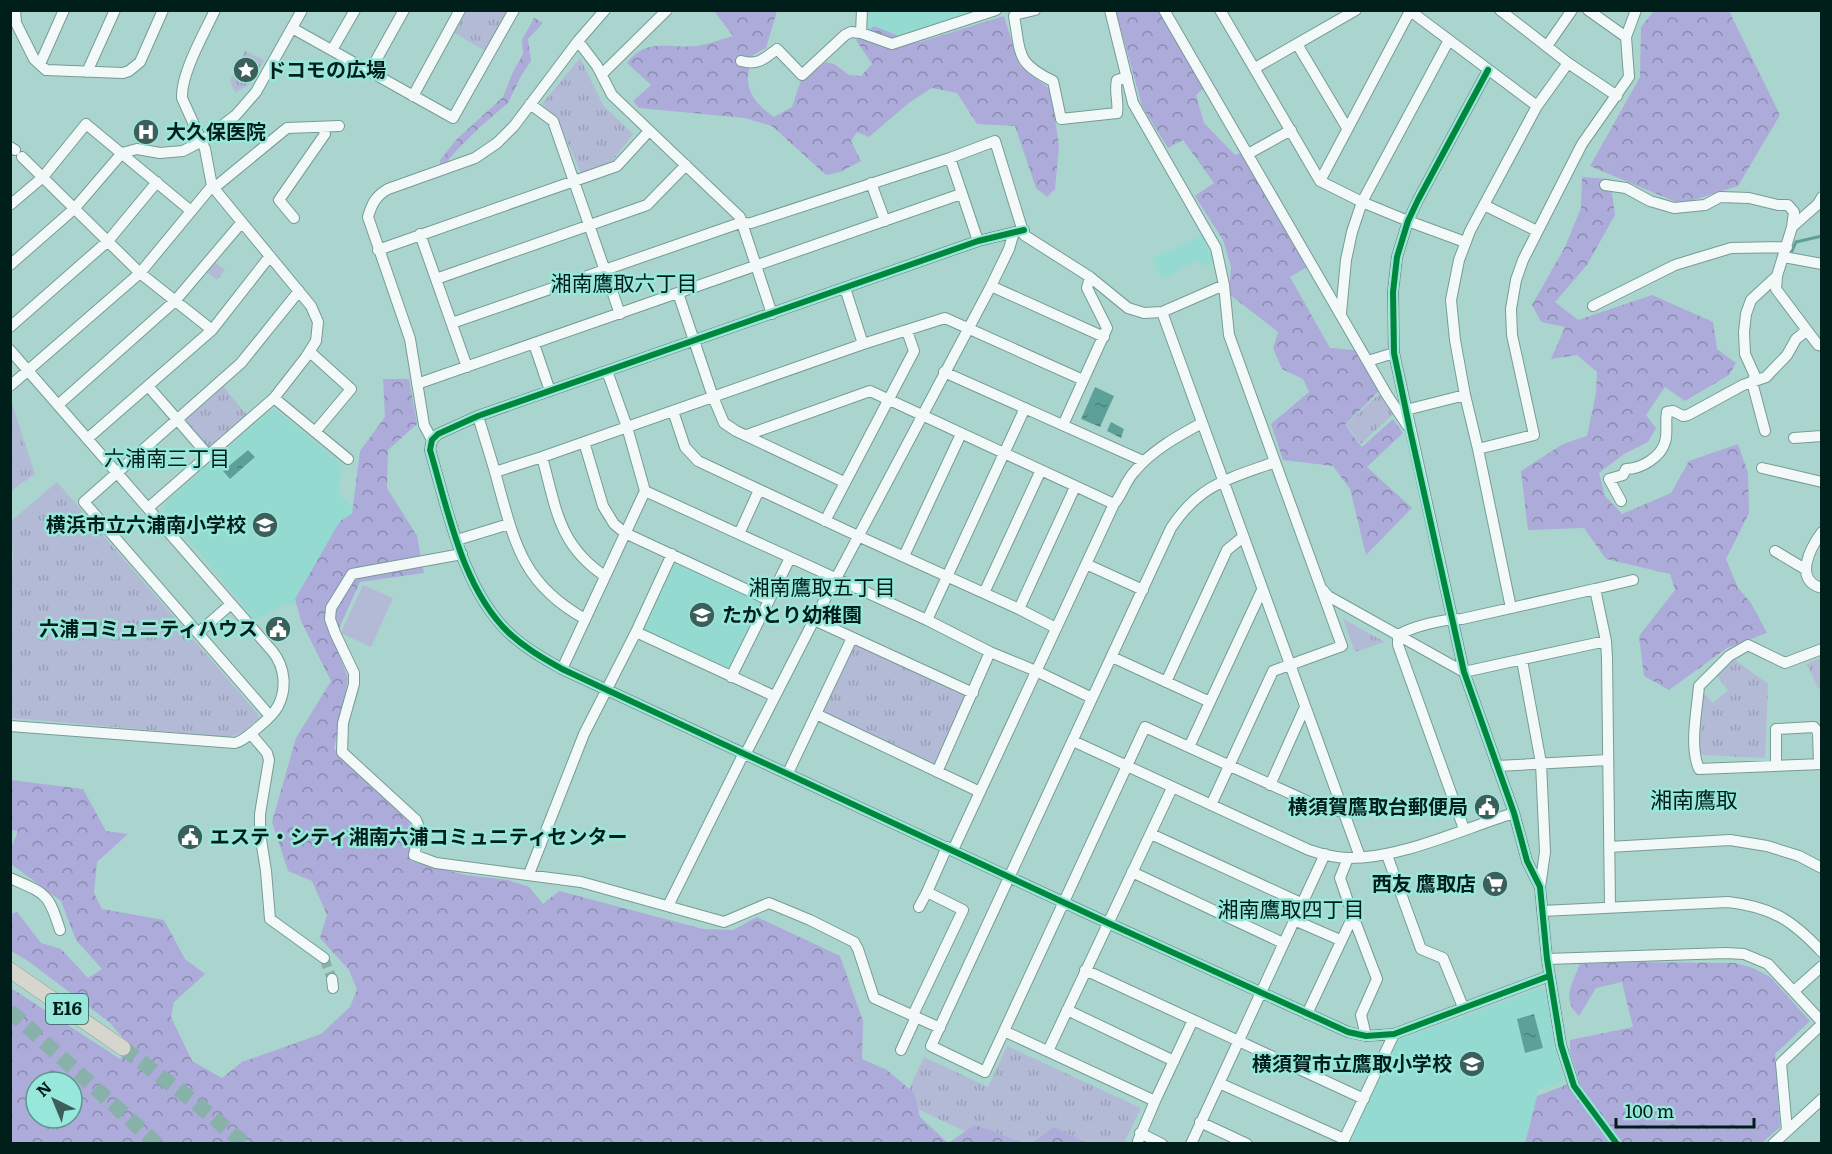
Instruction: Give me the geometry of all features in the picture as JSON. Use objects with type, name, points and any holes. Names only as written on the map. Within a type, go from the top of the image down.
[{"type":"highway","name":"E16","points":[[10,970],[123,1048]]},
{"type":"street","points":[[15,10],[16,23],[34,59],[46,70],[123,73],[140,62],[163,10]]},
{"type":"street","points":[[40,64],[64,10]]},
{"type":"street","points":[[87,72],[115,10]]},
{"type":"street","points":[[148,508],[274,398],[310,352],[318,334],[318,322],[311,306],[213,187],[205,149],[185,107],[182,90],[186,74],[215,10]]},
{"type":"street","points":[[10,265],[74,209],[122,153],[142,149],[160,153],[178,152],[194,146],[247,104],[302,10]]},
{"type":"street","points":[[332,50],[355,10]]},
{"type":"street","points":[[370,71],[404,10]]},
{"type":"street","points":[[413,96],[460,10]]},
{"type":"street","points":[[292,28],[453,118],[514,10]]},
{"type":"street","points":[[432,440],[424,425],[410,339],[368,217],[374,201],[388,189],[475,158],[506,135],[578,41],[605,10]]},
{"type":"street","points":[[602,74],[667,10]]},
{"type":"street","points":[[861,33],[862,10]]},
{"type":"street","points":[[741,61],[748,63],[764,60],[777,49],[802,75],[851,32],[861,33],[892,44],[996,10]]},
{"type":"street","points":[[1035,10],[1018,12],[1014,16],[1020,52],[1029,68],[1053,81],[1060,119],[1117,113],[1119,105],[1116,86],[1118,80],[1127,77]]},
{"type":"street","points":[[1110,10],[1133,103],[1216,248],[1224,285],[1229,335],[1342,646],[1273,671],[1211,805]]},
{"type":"street","points":[[1164,10],[1410,430]]},
{"type":"street","points":[[1220,10],[1320,181],[1362,202],[1465,242]]},
{"type":"street","points":[[1255,68],[1356,10]]},
{"type":"street","points":[[1547,46],[1572,10]]},
{"type":"street","points":[[1588,10],[1626,38]]},
{"type":"street","points":[[1478,448],[1534,435],[1512,335],[1511,309],[1516,280],[1537,231],[1582,144],[1629,77],[1626,38],[1636,10]]},
{"type":"street","points":[[1320,181],[1409,11],[1537,106]]},
{"type":"street","points":[[1503,11],[1568,63],[1617,96]]},
{"type":"street","points":[[1341,313],[1346,260],[1362,202],[1449,40]]},
{"type":"street","points":[[578,41],[602,74],[612,95],[740,217],[772,314]]},
{"type":"street","points":[[1297,44],[1347,128]]},
{"type":"street","points":[[1511,608],[1465,395],[1455,340],[1451,300],[1465,242],[1537,106],[1568,63]]},
{"type":"street","points":[[1488,70],[1418,200],[1396,257],[1393,292],[1394,353],[1464,672],[1514,813],[1527,861],[1540,887]]},
{"type":"street","points":[[530,104],[554,121],[620,314]]},
{"type":"street","points":[[10,205],[43,177],[86,124],[191,211]]},
{"type":"street","points":[[10,386],[140,273],[213,187],[287,128],[339,126]]},
{"type":"street","points":[[294,218],[279,200],[325,134],[323,127]]},
{"type":"street","points":[[1248,154],[1291,130]]},
{"type":"street","points":[[378,250],[616,166],[649,131]]},
{"type":"street","points":[[452,323],[727,228],[751,223],[995,141],[1019,231],[1090,278],[1128,308],[1144,314],[1162,312],[1224,285]]},
{"type":"street","points":[[16,151],[140,273],[212,330]]},
{"type":"street","points":[[950,158],[978,242]]},
{"type":"street","points":[[436,279],[647,205],[686,165]]},
{"type":"street","points":[[10,327],[108,241],[157,183]]},
{"type":"street","points":[[872,183],[885,221]]},
{"type":"street","points":[[1605,184],[1626,188],[1650,201],[1674,208],[1705,205],[1720,196],[1749,198],[1788,205],[1794,212],[1792,227],[1777,276],[1776,289],[1806,331],[1821,346]]},
{"type":"street","points":[[417,384],[961,194]]},
{"type":"street","points":[[1792,227],[1818,204],[1821,197]]},
{"type":"street","points":[[1484,205],[1537,231]]},
{"type":"street","points":[[58,405],[175,302],[242,222]]},
{"type":"street","points":[[1019,231],[978,242],[478,416],[438,434],[432,440],[430,450],[457,540],[482,600],[507,631],[533,652],[562,669],[1348,1032],[1366,1036],[1394,1034],[1549,976]]},
{"type":"street","points":[[668,906],[813,620],[1019,231]]},
{"type":"street","points":[[420,234],[467,367]]},
{"type":"street","points":[[1593,306],[1675,265],[1731,248],[1785,252],[1821,264]]},
{"type":"street","points":[[87,439],[212,330],[270,256]]},
{"type":"street","points":[[1765,430],[1752,382],[1755,376],[1745,354],[1744,332],[1750,300],[1777,276]]},
{"type":"street","points":[[1063,425],[1107,328],[1087,288],[1090,278]]},
{"type":"street","points":[[991,286],[1104,337]]},
{"type":"street","points":[[845,288],[863,344]]},
{"type":"street","points":[[270,716],[84,502],[241,363],[299,291]]},
{"type":"street","points":[[678,293],[724,423],[844,482]]},
{"type":"street","points":[[1162,312],[1360,857]]},
{"type":"street","points":[[495,472],[863,344],[945,318],[1083,380]]},
{"type":"street","points":[[825,520],[914,351],[907,331]]},
{"type":"street","points":[[1621,501],[1609,479],[1623,476],[1626,469],[1635,469],[1654,458],[1665,444],[1667,412],[1673,411],[1683,416],[1688,415],[1743,385],[1766,377],[1787,355],[1796,339],[1806,331]]},
{"type":"street","points":[[534,344],[550,391]]},
{"type":"street","points":[[10,350],[273,652],[282,667],[283,683],[278,707],[251,734],[239,742],[10,726]]},
{"type":"street","points":[[310,352],[351,389],[315,432]]},
{"type":"street","points":[[1368,361],[1394,353]]},
{"type":"street","points":[[562,669],[645,491],[627,427],[607,371]]},
{"type":"street","points":[[944,372],[1143,461]]},
{"type":"street","points":[[148,386],[208,455]]},
{"type":"street","points":[[747,435],[870,391],[1114,504]]},
{"type":"street","points":[[1406,410],[1465,395]]},
{"type":"street","points":[[274,398],[348,459]]},
{"type":"street","points":[[927,620],[1024,408]]},
{"type":"street","points":[[673,411],[685,447],[698,461],[1056,628]]},
{"type":"street","points":[[478,416],[516,545],[532,574],[552,597],[585,619]]},
{"type":"street","points":[[919,907],[980,792],[1125,483],[1143,461],[1180,434],[1202,423]]},
{"type":"street","points":[[903,556],[961,434]]},
{"type":"street","points":[[1794,438],[1821,436]]},
{"type":"street","points":[[584,442],[603,506],[614,524],[625,533],[770,600]]},
{"type":"street","points":[[542,457],[559,521],[565,534],[571,545],[590,566],[605,576]]},
{"type":"street","points":[[1275,462],[1209,488],[1179,516],[1171,528],[932,1046],[985,1072],[1145,727],[1322,808],[1344,812]]},
{"type":"street","points":[[1762,468],[1821,482]]},
{"type":"street","points":[[984,593],[1041,470]]},
{"type":"street","points":[[1019,609],[1075,487]]},
{"type":"street","points":[[739,534],[759,490]]},
{"type":"street","points":[[645,491],[1092,698]]},
{"type":"street","points":[[457,540],[509,524]]},
{"type":"street","points":[[1821,532],[1814,543],[1805,569],[1809,581],[1821,588]]},
{"type":"street","points":[[1166,682],[1227,550],[1243,537]]},
{"type":"street","points":[[1774,551],[1805,569]]},
{"type":"street","points":[[462,554],[352,574],[331,608],[330,619],[334,633],[354,673],[354,684],[343,723],[342,752],[416,820],[420,830],[414,855],[436,863],[581,882],[724,922],[769,903],[854,942],[874,998],[940,1028]]},
{"type":"street","points":[[529,874],[584,734],[636,632],[672,554]]},
{"type":"street","points":[[731,677],[790,558]]},
{"type":"street","points":[[1086,564],[1143,590]]},
{"type":"street","points":[[1398,635],[1407,630],[1452,619],[1461,619],[1633,580]]},
{"type":"street","points":[[1320,588],[1328,596],[1464,672],[1606,641]]},
{"type":"street","points":[[1594,589],[1606,641],[1610,908]]},
{"type":"street","points":[[1189,747],[1262,590]]},
{"type":"street","points":[[198,633],[231,604]]},
{"type":"street","points":[[813,620],[973,693]]},
{"type":"street","points":[[636,632],[774,696]]},
{"type":"street","points":[[1398,635],[1398,645],[1464,829]]},
{"type":"street","points":[[788,773],[852,638]]},
{"type":"street","points":[[1776,765],[1776,729],[1814,727],[1818,732],[1820,764],[1700,768],[1694,757],[1698,686],[1729,656],[1748,645],[1785,663],[1821,649]]},
{"type":"street","points":[[937,772],[990,652]]},
{"type":"street","points":[[1112,657],[1210,702]]},
{"type":"street","points":[[1522,660],[1542,763],[1545,852],[1540,887],[1546,959],[1561,1044],[1574,1086]]},
{"type":"street","points":[[1270,785],[1305,707]]},
{"type":"street","points":[[816,714],[980,792]]},
{"type":"street","points":[[251,734],[267,753],[269,760],[260,814],[270,919],[324,958]]},
{"type":"street","points":[[1073,741],[1308,850],[1325,855],[1348,858],[1387,855],[1514,813]]},
{"type":"street","points":[[1497,766],[1608,760]]},
{"type":"street","points":[[1048,1051],[1172,788]]},
{"type":"street","points":[[1151,834],[1301,903]]},
{"type":"street","points":[[1609,847],[1730,840],[1767,846],[1799,856],[1821,868]]},
{"type":"street","points":[[1191,1143],[1262,993],[1282,943],[1325,855]]},
{"type":"street","points":[[1387,855],[1421,949],[1443,958],[1467,1006]]},
{"type":"street","points":[[1348,858],[1340,878],[1377,979],[1360,1015],[1366,1036]]},
{"type":"street","points":[[1132,873],[1282,943]]},
{"type":"street","points":[[10,878],[40,891],[49,900],[60,930]]},
{"type":"street","points":[[901,1050],[963,910],[927,892]]},
{"type":"street","points":[[1542,911],[1728,902],[1748,904],[1771,911],[1787,920],[1804,932],[1821,952]]},
{"type":"street","points":[[1307,1014],[1353,916]]},
{"type":"street","points":[[1294,920],[1340,940]]},
{"type":"street","points":[[1546,959],[1726,953],[1744,954],[1768,964],[1821,1023],[1781,1063],[1787,1130]]},
{"type":"street","points":[[1794,991],[1821,966]]},
{"type":"street","points":[[1085,970],[1364,1099]]},
{"type":"street","points":[[1067,1010],[1174,1060]]},
{"type":"street","points":[[1162,1143],[1139,1137],[1193,1020]]},
{"type":"street","points":[[1004,1031],[1155,1101]]},
{"type":"street","points":[[1219,1083],[1343,1141],[1394,1034]]},
{"type":"street","points":[[1773,1143],[1821,1099]]},
{"type":"street","points":[[1200,1122],[1247,1143]]},
{"type":"shaded area","points":[[865,11],[987,11],[890,42],[865,31]]},
{"type":"shaded area","points":[[1202,234],[1214,261],[1201,267],[1198,260],[1162,279],[1152,259]]},
{"type":"shaded area","name":"横浜市立六浦南小学校","points":[[271,410],[276,410],[341,463],[339,496],[346,500],[356,512],[308,602],[285,604],[254,620],[164,510],[165,503]]},
{"type":"shaded area","name":"たかとり幼稚園","points":[[673,557],[766,599],[730,673],[638,632]]},
{"type":"shaded area","name":"横須賀市立鷹取小学校","points":[[1541,988],[1546,991],[1554,1045],[1564,1082],[1538,1090],[1527,1143],[1348,1144],[1394,1042]]},
{"type":"green space","points":[[467,11],[509,11],[485,51],[454,33]]},
{"type":"green space","points":[[714,11],[777,11],[766,48],[753,55],[748,75],[753,97],[774,117],[792,107],[801,80],[826,62],[834,64],[849,75],[861,76],[872,64],[856,40],[874,26],[920,42],[1004,16],[1019,65],[1051,90],[1059,146],[1055,189],[1047,197],[1036,188],[1015,126],[977,124],[957,93],[932,88],[910,102],[869,137],[857,132],[851,141],[861,161],[840,172],[826,175],[772,126],[745,118],[639,108],[633,101],[651,85],[627,63],[643,49],[659,46],[697,46],[733,36]]},
{"type":"green space","points":[[1116,11],[1159,11],[1204,88],[1196,95],[1204,123],[1235,155],[1241,153],[1307,267],[1290,277],[1330,348],[1355,350],[1379,391],[1345,425],[1362,447],[1393,419],[1403,433],[1367,467],[1412,508],[1366,555],[1350,489],[1333,466],[1283,460],[1271,424],[1309,392],[1303,379],[1282,369],[1273,348],[1278,332],[1229,294],[1231,267],[1223,240],[1195,196],[1214,183],[1183,140],[1168,148],[1142,106]]},
{"type":"green space","points":[[1654,11],[1729,11],[1780,115],[1738,186],[1681,204],[1590,166],[1640,77],[1641,27]]},
{"type":"green space","points":[[534,18],[543,23],[528,39],[531,61],[508,103],[481,126],[446,163],[440,164],[440,160],[457,139],[503,97],[523,54],[522,40]]},
{"type":"green space","name":"ドコモの広場","points":[[245,51],[264,60],[250,84],[235,93],[230,81]]},
{"type":"green space","points":[[580,58],[603,105],[633,134],[610,164],[581,173],[557,118],[542,104]]},
{"type":"green space","points":[[1582,177],[1610,179],[1615,215],[1587,265],[1555,302],[1578,320],[1652,295],[1713,322],[1717,349],[1736,363],[1729,375],[1685,401],[1665,387],[1646,415],[1656,428],[1648,442],[1624,454],[1599,473],[1605,496],[1622,514],[1671,493],[1689,461],[1738,444],[1748,473],[1749,513],[1726,559],[1738,588],[1751,603],[1767,633],[1727,648],[1669,690],[1644,676],[1639,636],[1675,590],[1670,574],[1606,559],[1584,528],[1528,530],[1521,471],[1563,444],[1587,436],[1596,393],[1597,372],[1577,355],[1551,359],[1565,327],[1541,322],[1532,305],[1565,247],[1581,208]]},
{"type":"green space","points":[[213,261],[225,270],[217,280],[205,271]]},
{"type":"green space","points":[[383,379],[409,379],[417,424],[388,450],[387,488],[417,536],[424,573],[360,582],[340,626],[335,643],[348,679],[334,749],[409,822],[412,838],[410,861],[466,875],[508,880],[529,887],[543,904],[559,891],[703,929],[733,930],[757,917],[840,956],[863,1021],[862,1059],[887,1070],[914,1093],[920,1117],[948,1143],[11,1143],[11,988],[120,1059],[130,1046],[109,1022],[28,961],[11,951],[11,914],[17,912],[41,943],[61,949],[88,978],[102,969],[76,940],[61,901],[11,864],[10,851],[18,831],[11,830],[11,780],[83,789],[106,831],[128,834],[97,862],[94,893],[102,909],[164,920],[185,959],[205,974],[174,1002],[171,1017],[192,1061],[222,1078],[242,1062],[321,1034],[350,1007],[357,990],[349,970],[320,938],[327,915],[312,881],[288,871],[272,822],[296,738],[331,681],[301,621],[295,599],[340,521],[352,514],[360,451],[385,417]]},
{"type":"green space","points":[[222,385],[247,415],[207,451],[181,422]]},
{"type":"green space","points":[[1379,394],[1393,414],[1361,444],[1346,425]]},
{"type":"green space","points":[[11,401],[35,474],[10,491]]},
{"type":"green space","points":[[57,482],[258,714],[258,719],[243,732],[229,737],[11,718],[10,586],[13,557],[11,521]]},
{"type":"green space","points":[[363,585],[393,598],[371,647],[341,633]]},
{"type":"green space","points":[[1343,619],[1385,642],[1355,652]]},
{"type":"green space","points":[[854,642],[966,696],[937,765],[823,712]]},
{"type":"green space","points":[[1821,658],[1821,687],[1818,689],[1807,664]]},
{"type":"green space","points":[[1734,659],[1768,684],[1765,758],[1703,755],[1696,744],[1702,691],[1713,703],[1728,690],[1717,676]]},
{"type":"green space","points":[[1735,963],[1753,968],[1770,977],[1810,1021],[1775,1054],[1780,1127],[1762,1143],[1525,1144],[1537,1096],[1579,1080],[1570,1051],[1570,1040],[1633,1027],[1622,982],[1596,988],[1579,1016],[1570,1004],[1569,997],[1571,985],[1580,964]]},
{"type":"green space","points":[[1007,1046],[1141,1108],[1124,1143],[992,1144],[903,1102],[924,1057],[988,1087]]},
{"type":"green space","points":[[975,1125],[1024,1143],[948,1143]]},
{"type":"green space","points":[[1054,1127],[1087,1143],[1032,1143]]},
{"type":"water","points":[[1095,387],[1114,396],[1100,427],[1081,419]]},
{"type":"water","points":[[1111,422],[1124,429],[1121,438],[1107,431]]},
{"type":"water","points":[[248,450],[255,457],[230,479],[223,471]]},
{"type":"water","points":[[1534,1014],[1543,1048],[1525,1053],[1517,1019]]},
{"type":"waterway","points":[[1792,251],[1796,242],[1822,236]]},
{"type":"tunnel","points":[[324,958],[332,979]]},
{"type":"tunnel","points":[[10,1011],[157,1144]]},
{"type":"tunnel","points":[[123,1048],[192,1100],[245,1144]]},
{"type":"tunnel","points":[[1574,1086],[1617,1144]]},
{"type":"cycle path","points":[[1488,70],[1408,221],[1397,257],[1393,292],[1394,353],[1464,672],[1514,813],[1527,861],[1540,887],[1547,959],[1561,1045],[1574,1086],[1617,1144]]},
{"type":"cycle path","points":[[1024,230],[978,241],[478,416],[438,434],[432,440],[430,450],[451,522],[468,571],[493,615],[521,643],[562,669],[1348,1032],[1366,1036],[1394,1034],[1549,976]]},
{"type":"place","name":"ドコモの広場","points":[[246,70]]},
{"type":"place","name":"大久保医院","points":[[146,132]]},
{"type":"place","name":"横浜市立六浦南小学校","points":[[265,525]]},
{"type":"place","name":"たかとり幼稚園","points":[[702,615]]},
{"type":"place","name":"六浦コミュニティハウス","points":[[278,629]]},
{"type":"place","name":"横須賀鷹取台郵便局","points":[[1487,807]]},
{"type":"place","name":"エステ・シティ湘南六浦コミュニティセンター","points":[[190,837]]},
{"type":"place","name":"西友 鷹取店","points":[[1495,884]]},
{"type":"place","name":"横須賀市立鷹取小学校","points":[[1472,1064]]},
{"type":"district","name":"湘南鷹取六丁目","points":[[624,284]]},
{"type":"district","name":"六浦南三丁目","points":[[167,459]]},
{"type":"district","name":"湘南鷹取五丁目","points":[[822,588]]},
{"type":"district","name":"湘南鷹取","points":[[1694,800]]},
{"type":"district","name":"湘南鷹取四丁目","points":[[1291,910]]}]
